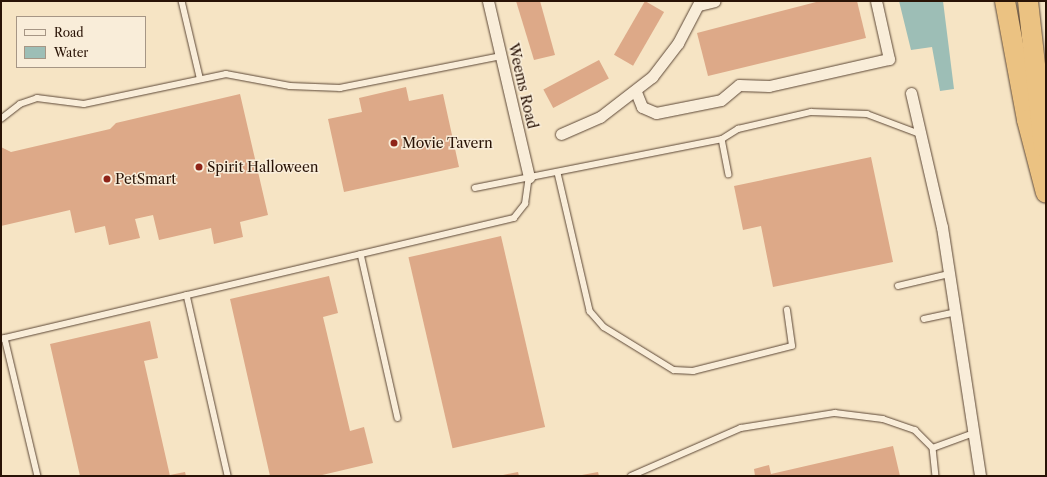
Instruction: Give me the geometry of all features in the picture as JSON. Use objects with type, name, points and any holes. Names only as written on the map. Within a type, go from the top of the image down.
[{"type":"highway","points":[[1005,1],[1027,120],[1046,194]]},
{"type":"highway","points":[[1028,1],[1046,160]]},
{"type":"street","name":"Weems Road","points":[[488,1],[529,177]]},
{"type":"street","points":[[561,134],[600,116],[636,92],[670,55],[699,3],[715,1]]},
{"type":"street","points":[[636,92],[642,108],[656,113],[722,100],[739,85],[769,86],[889,59],[876,1]]},
{"type":"street","points":[[911,93],[956,312],[975,432],[980,476]]},
{"type":"lane","points":[[182,1],[200,77]]},
{"type":"lane","points":[[1,119],[20,104],[37,98],[84,104],[200,77],[226,74],[290,86],[340,88],[500,56]]},
{"type":"lane","points":[[475,188],[529,177],[558,173],[722,139],[738,129],[811,112],[867,114],[920,134]]},
{"type":"lane","points":[[722,139],[729,174]]},
{"type":"lane","points":[[558,173],[590,311],[604,327],[674,370],[693,371],[792,346],[787,310]]},
{"type":"lane","points":[[38,476],[3,339],[514,218],[525,204],[529,177]]},
{"type":"lane","points":[[361,254],[398,418]]},
{"type":"lane","points":[[898,286],[949,274]]},
{"type":"lane","points":[[187,295],[228,476]]},
{"type":"lane","points":[[924,319],[956,312]]},
{"type":"lane","points":[[631,476],[741,428],[835,413],[882,419],[915,430],[933,448],[936,476]]},
{"type":"lane","points":[[933,448],[975,432]]},
{"type":"water","points":[[899,1],[943,1],[954,89],[940,91],[932,47],[911,50]]},
{"type":"building","points":[[516,1],[540,1],[555,55],[534,60]]},
{"type":"building","points":[[645,1],[664,12],[633,66],[614,55]]},
{"type":"building","points":[[820,1],[857,1],[866,38],[708,76],[697,33]]},
{"type":"building","points":[[599,60],[609,79],[553,108],[543,90]]},
{"type":"building","name":"Movie Tavern","points":[[406,87],[409,101],[443,94],[459,167],[344,192],[328,119],[362,112],[359,98]]},
{"type":"building","points":[[240,94],[268,215],[240,222],[243,237],[214,244],[211,228],[159,240],[153,215],[135,219],[140,238],[109,245],[105,226],[75,233],[70,210],[1,226],[1,147],[11,152],[110,129],[116,123]]},
{"type":"building","points":[[871,157],[893,262],[773,287],[761,226],[743,230],[734,186]]},
{"type":"building","points":[[501,236],[545,427],[453,448],[408,257]]},
{"type":"building","points":[[329,276],[338,313],[323,317],[350,431],[364,427],[373,463],[318,476],[270,476],[230,299]]},
{"type":"building","points":[[150,321],[158,358],[144,361],[170,476],[80,476],[50,344]]},
{"type":"building","points":[[893,446],[900,476],[755,476],[754,469],[769,465],[771,474]]},
{"type":"building","points":[[185,472],[186,476],[170,476],[170,475]]},
{"type":"building","points":[[518,472],[519,476],[503,476],[503,475]]},
{"type":"building","points":[[598,472],[599,476],[582,476],[582,475]]},
{"type":"place","name":"Movie Tavern","points":[[394,143]]},
{"type":"place","name":"Spirit Halloween","points":[[199,167]]},
{"type":"place","name":"PetSmart","points":[[107,179]]}]
